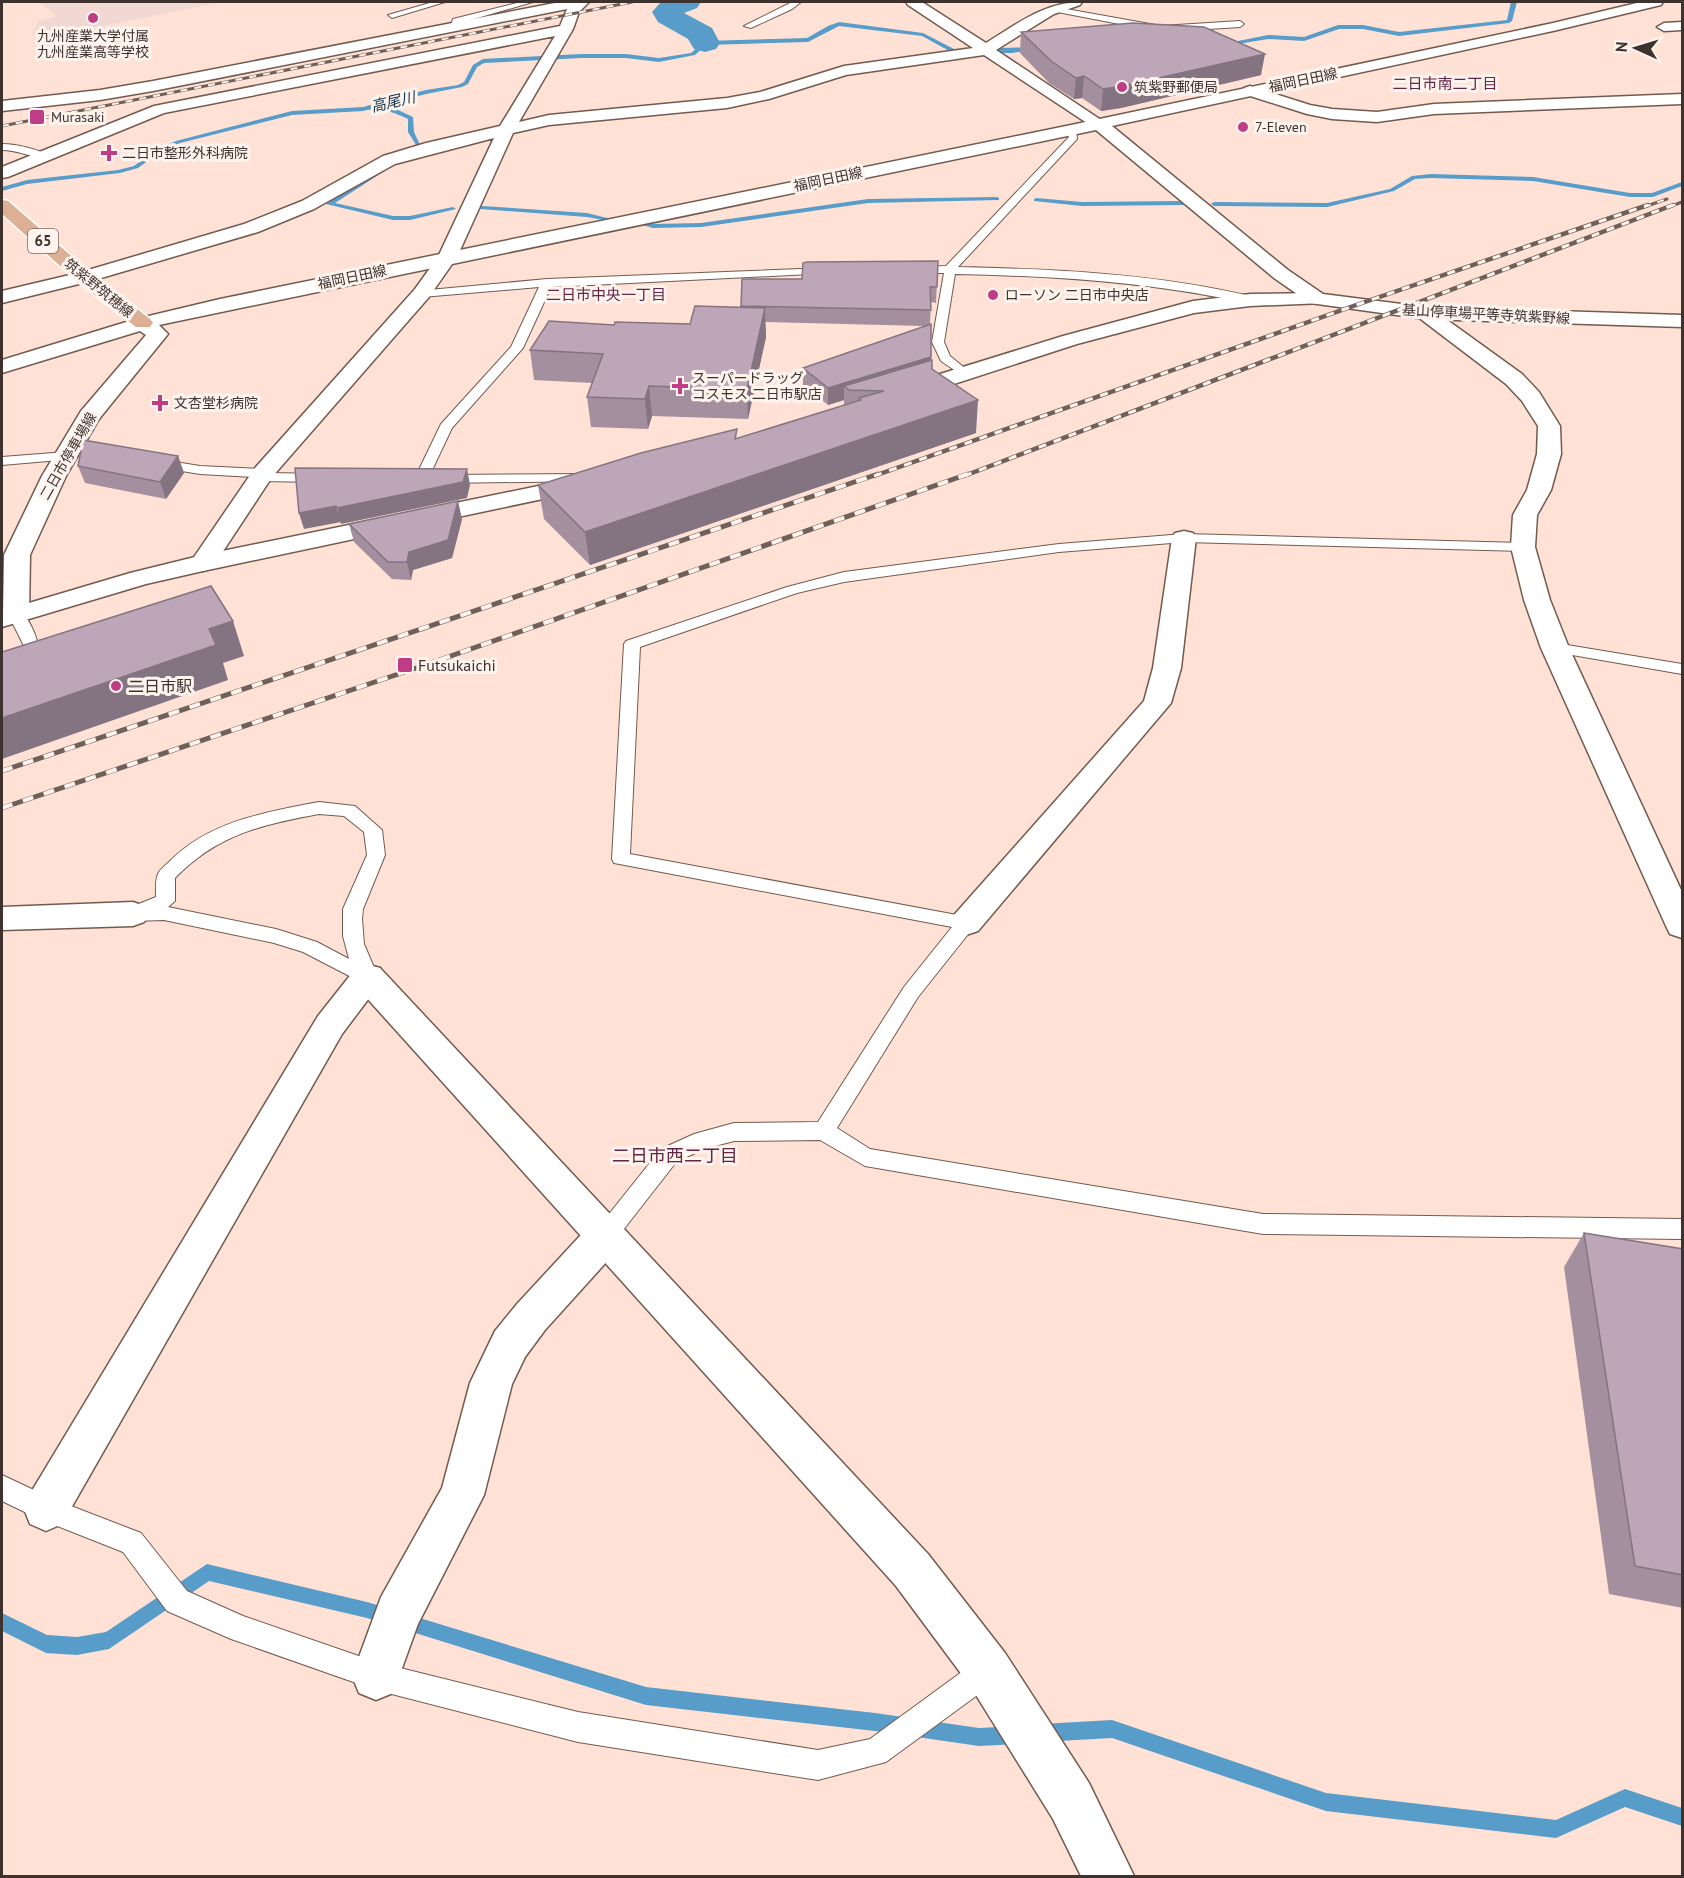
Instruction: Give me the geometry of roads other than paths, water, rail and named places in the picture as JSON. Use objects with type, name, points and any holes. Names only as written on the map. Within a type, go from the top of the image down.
[{"type":"main road","name":"筑紫野筑穂線","points":[[2,205],[84,277],[143,323]]},
{"type":"street","points":[[2,106],[100,95],[153,86],[580,2]]},
{"type":"street","points":[[203,563],[261,475],[422,292],[447,257],[507,128],[566,29],[573,10],[580,2]]},
{"type":"street","name":"基山停車場平等寺筑紫野線","points":[[913,2],[1099,124],[1281,274],[1317,299],[1425,313],[1683,321]]},
{"type":"street","points":[[2,297],[84,277],[251,228],[308,205],[389,159],[507,128],[549,120],[727,103],[763,96],[844,70],[986,50],[1055,9],[1075,2]]},
{"type":"street","name":"福岡日田線","points":[[2,367],[143,323],[447,257],[1071,130],[1553,27],[1656,2]]},
{"type":"street","points":[[1664,27],[1683,26]]},
{"type":"street","points":[[2,173],[84,141],[126,121],[160,110],[566,29]]},
{"type":"street","points":[[1250,91],[1314,111],[1377,117],[1434,109],[1680,93]]},
{"type":"street","points":[[888,398],[1070,340],[1193,307],[1250,300],[1317,299]]},
{"type":"street","points":[[1425,313],[1514,380],[1531,397],[1549,426],[1549,454],[1539,490],[1525,515],[1523,547],[1537,600],[1555,648],[1683,926]]},
{"type":"street","name":"二日市停車場線","points":[[9,616],[17,555],[89,416],[158,334],[143,323]]},
{"type":"street","points":[[9,616],[139,578],[203,563],[605,478]]},
{"type":"street","points":[[966,923],[1157,703],[1167,668],[1184,538]]},
{"type":"street","points":[[2,919],[133,914]]},
{"type":"street","points":[[46,1509],[330,1025],[368,977],[912,1570],[988,1670],[1071,1801],[1108,1876]]},
{"type":"street","points":[[376,1676],[398,1614],[462,1496],[491,1383],[510,1344],[531,1317],[605,1236]]},
{"type":"lane","points":[[392,15],[441,2]]},
{"type":"lane","points":[[513,2],[526,2]]},
{"type":"lane","points":[[455,26],[456,21],[526,2]]},
{"type":"lane","points":[[748,26],[796,2]]},
{"type":"lane","points":[[1055,9],[1161,28],[1240,24]]},
{"type":"lane","points":[[966,374],[945,358],[938,342],[950,270],[1074,137],[1071,130]]},
{"type":"lane","points":[[2,147],[17,147],[37,159]]},
{"type":"lane","points":[[2,158],[37,159]]},
{"type":"lane","points":[[422,292],[546,282],[752,271],[845,270]]},
{"type":"lane","points":[[903,270],[1138,279],[1210,290],[1250,300]]},
{"type":"lane","points":[[546,282],[517,348],[446,427],[415,479],[605,478]]},
{"type":"lane","points":[[2,461],[72,451]]},
{"type":"lane","points":[[144,460],[200,470],[329,478]]},
{"type":"lane","points":[[824,1131],[911,992],[966,923],[621,859],[632,644],[792,590],[844,577],[1059,548],[1184,538],[1523,547]]},
{"type":"lane","points":[[9,616],[38,650],[13,668]]},
{"type":"lane","points":[[1555,648],[1683,669]]},
{"type":"lane","points":[[133,914],[165,901],[166,876],[191,851],[221,833],[288,813],[319,808],[342,808],[359,816],[373,830],[376,855],[353,909],[352,919],[354,950],[368,977]]},
{"type":"lane","points":[[133,914],[164,913],[276,936],[310,947],[368,977]]},
{"type":"lane","points":[[605,1236],[669,1155],[702,1140],[734,1132],[824,1131],[865,1157],[1263,1224],[1683,1229]]},
{"type":"lane","points":[[2,1488],[46,1509],[132,1542],[177,1601],[241,1629],[376,1676],[578,1727],[818,1765],[876,1752],[988,1670]]},
{"type":"waterway","name":"高尾川","points":[[687,2],[670,8],[666,12],[668,16],[701,34],[705,43]]},
{"type":"waterway","points":[[1226,44],[1268,37],[1304,39],[1338,27],[1363,27],[1399,34],[1509,21],[1514,2]]},
{"type":"waterway","name":"高尾川","points":[[2,189],[27,182],[118,172],[136,167],[159,150],[178,142],[292,113],[363,109],[426,92],[460,86],[466,83],[475,66],[483,61],[581,56],[626,56],[659,60],[693,54],[705,43],[808,40],[839,24],[923,35],[953,51],[1035,49]]},
{"type":"waterway","points":[[376,107],[396,111],[411,118],[411,132],[418,144]]},
{"type":"waterway","points":[[381,171],[329,204],[393,218],[410,218],[453,209]]},
{"type":"waterway","points":[[1214,204],[1327,205],[1392,190],[1414,177],[1431,176],[1533,179],[1630,195],[1653,195],[1682,184]]},
{"type":"waterway","points":[[638,223],[653,226],[701,225],[868,201],[997,199]]},
{"type":"waterway","points":[[1036,200],[1082,204],[1183,203]]},
{"type":"waterway","points":[[482,208],[587,215],[608,219]]},
{"type":"waterway","points":[[2,1622],[46,1644],[77,1646],[109,1640],[207,1572],[367,1610],[646,1696],[875,1722],[979,1737],[1018,1735]]},
{"type":"waterway","points":[[1041,1733],[1112,1729],[1326,1802],[1556,1829],[1625,1798],[1682,1817]]},
{"type":"railway","points":[[2,126],[632,2]]},
{"type":"railway","points":[[1644,207],[1667,199]]},
{"type":"railway","points":[[1669,207],[1682,202]]},
{"type":"railway","points":[[874,476],[1359,304],[1648,205]]},
{"type":"railway","points":[[964,476],[1673,205]]},
{"type":"railway","points":[[2,771],[878,474]]},
{"type":"railway","points":[[2,808],[428,664],[968,474]]},
{"type":"place","name":"九州産業大学付属 九州産業高等学校","points":[[93,18]]},
{"type":"place","name":"筑紫野郵便局","points":[[1122,87]]},
{"type":"place","name":"Murasaki","points":[[37,117]]},
{"type":"place","name":"7-Eleven","points":[[1243,127]]},
{"type":"place","name":"二日市整形外科病院","points":[[109,153]]},
{"type":"place","name":"ローソン 二日市中央店","points":[[993,295]]},
{"type":"place","name":"スーパードラッグ コスモス 二日市駅店","points":[[680,386]]},
{"type":"place","name":"文杏堂杉病院","points":[[160,403]]},
{"type":"place","name":"Futsukaichi","points":[[405,665]]},
{"type":"place","name":"二日市駅","points":[[116,686]]},
{"type":"district","name":"二日市南二丁目","points":[[1445,84]]},
{"type":"district","name":"二日市中央一丁目","points":[[606,295]]},
{"type":"district","name":"二日市西二丁目","points":[[675,1156]]}]
